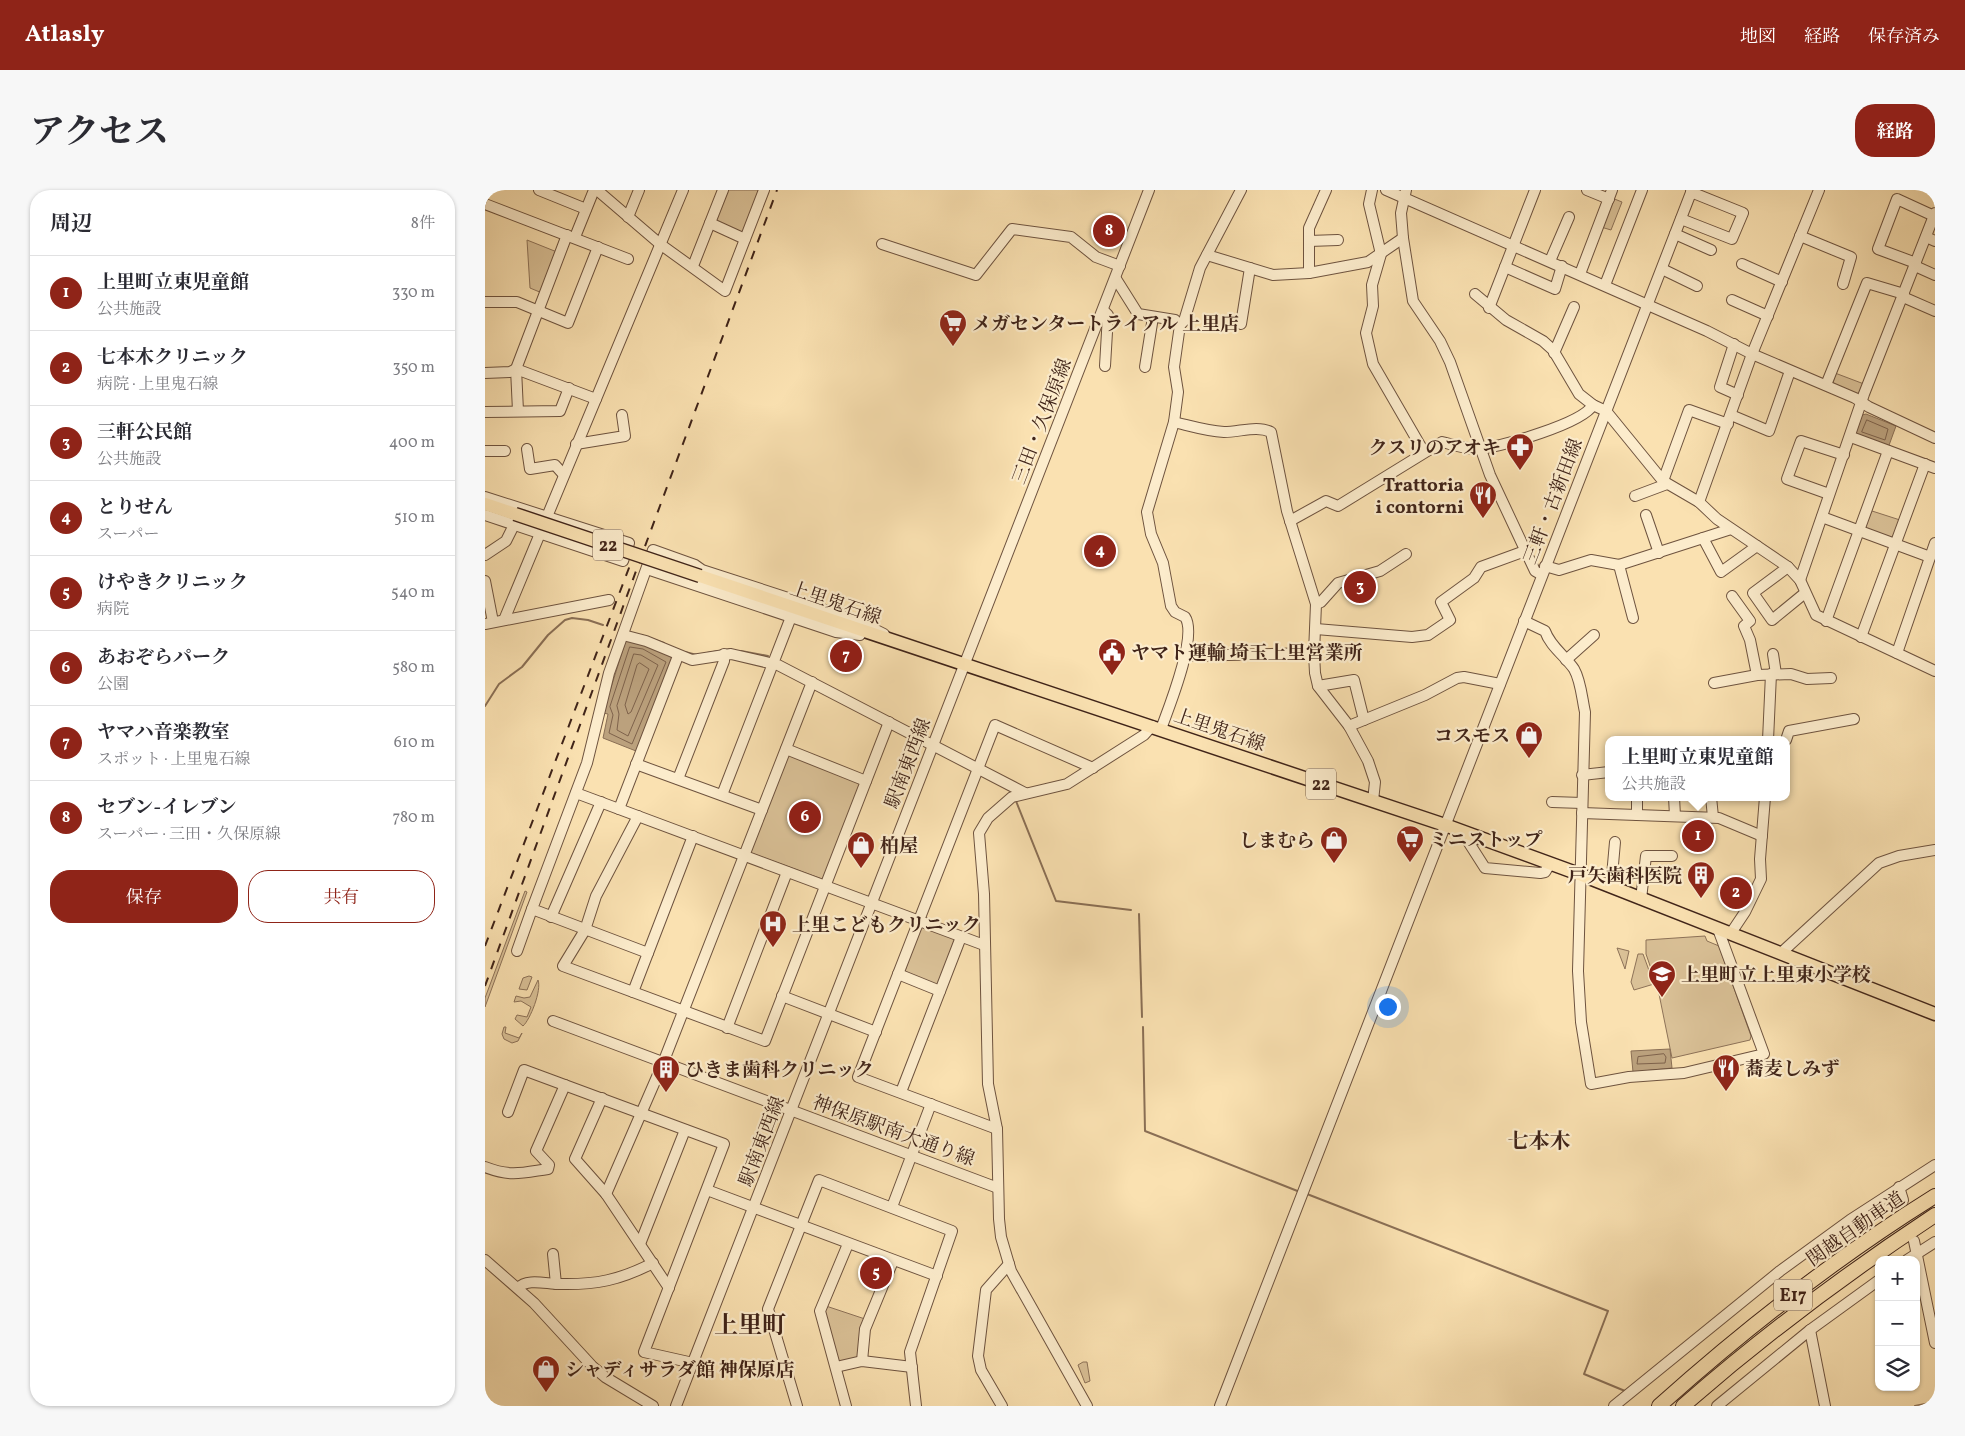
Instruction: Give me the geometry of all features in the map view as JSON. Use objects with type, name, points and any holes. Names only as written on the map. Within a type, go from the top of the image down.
[{"type":"highway","name":"関越自動車道","points":[[1659,1406],[1764,1317],[1873,1237],[1935,1196]]},
{"type":"highway","name":"関越自動車道","points":[[1683,1406],[1824,1291],[1935,1215]]},
{"type":"main road","name":"上里鬼石線","points":[[485,504],[1445,825],[1579,874],[1935,1014]]},
{"type":"street","points":[[539,190],[586,209]]},
{"type":"street","points":[[518,411],[516,369],[571,236],[596,190],[660,244],[693,266],[725,291],[764,190]]},
{"type":"street","points":[[628,216],[639,190]]},
{"type":"street","points":[[494,622],[546,516],[683,190]]},
{"type":"street","points":[[693,266],[723,190]]},
{"type":"street","name":"三田・久保原線","points":[[964,664],[1116,279],[1149,190]]},
{"type":"street","points":[[1087,1406],[1009,1264],[999,1219],[997,1129],[988,1084],[984,894],[979,833],[988,818],[1003,803],[1025,793],[1057,788],[1093,768],[1156,728],[1185,656],[1187,620],[1173,610],[1163,564],[1151,534],[1147,512],[1174,422],[1178,392],[1174,366],[1180,325],[1184,321],[1200,268],[1241,190]]},
{"type":"street","points":[[1309,273],[1309,241],[1305,229],[1326,190]]},
{"type":"street","points":[[1372,190],[1369,204],[1381,254],[1373,285],[1373,306],[1366,333],[1373,364],[1424,452]]},
{"type":"street","points":[[1387,190],[1405,194],[1512,246],[1605,285],[1752,354],[1826,385],[1935,438]]},
{"type":"street","points":[[1489,308],[1535,190]]},
{"type":"street","points":[[1580,274],[1610,195],[1587,190]]},
{"type":"street","points":[[1605,285],[1642,190]]},
{"type":"street","points":[[1699,502],[1752,354],[1819,190]]},
{"type":"street","points":[[1681,219],[1732,239],[1743,213],[1691,191]]},
{"type":"street","name":"三軒・古新田線","points":[[1221,1406],[1691,191]]},
{"type":"street","points":[[1405,194],[1403,238],[1413,300],[1440,341],[1450,362],[1498,494],[1535,571],[1559,570],[1591,560],[1619,565],[1731,529]]},
{"type":"street","points":[[1800,580],[1862,403],[1915,264],[1930,239],[1934,214],[1897,200],[1878,249],[1915,264],[1935,275]]},
{"type":"street","points":[[485,204],[571,236],[628,260]]},
{"type":"street","points":[[1550,261],[1569,217]]},
{"type":"street","points":[[710,223],[745,239]]},
{"type":"street","points":[[882,244],[976,275],[1012,229],[1071,237],[1096,257],[1120,266]]},
{"type":"street","points":[[1675,234],[1711,250]]},
{"type":"street","points":[[1801,236],[1851,257],[1843,284]]},
{"type":"street","points":[[1207,255],[1273,275],[1309,273],[1368,262],[1403,238]]},
{"type":"street","points":[[1309,241],[1338,240]]},
{"type":"street","points":[[485,302],[517,302],[568,323],[598,247]]},
{"type":"street","points":[[1741,264],[1782,282]]},
{"type":"street","points":[[1505,267],[1555,289],[1562,266]]},
{"type":"street","points":[[1241,324],[1250,268]]},
{"type":"street","points":[[1662,269],[1697,286]]},
{"type":"street","points":[[1116,279],[1138,314],[1175,320],[1180,325]]},
{"type":"street","points":[[1826,385],[1867,283],[1903,296],[1935,311]]},
{"type":"street","points":[[1475,294],[1489,308],[1543,341],[1554,353],[1579,394],[1593,405],[1606,411],[1665,483],[1699,502],[1731,529],[1788,567],[1800,580],[1816,615],[1935,671]]},
{"type":"street","points":[[1731,300],[1768,316]]},
{"type":"street","points":[[1554,353],[1574,306]]},
{"type":"street","points":[[1103,310],[1108,315],[1105,366]]},
{"type":"street","points":[[1145,367],[1153,317]]},
{"type":"street","points":[[1734,344],[1720,387],[1738,395]]},
{"type":"street","points":[[485,372],[510,372],[516,369],[596,399]]},
{"type":"street","points":[[1635,496],[1665,483],[1689,410],[1730,419],[1769,431],[1791,371]]},
{"type":"street","points":[[485,412],[560,411],[569,388]]},
{"type":"street","points":[[1290,521],[1326,501],[1338,506],[1442,442],[1481,449],[1558,428],[1586,412],[1593,405]]},
{"type":"street","points":[[576,444],[625,436],[622,415]]},
{"type":"street","points":[[1174,422],[1202,430],[1225,432],[1264,428],[1271,432],[1290,521],[1316,604],[1314,653],[1318,686],[1349,726],[1373,772],[1376,792],[1373,801]]},
{"type":"street","points":[[1851,437],[1935,468]]},
{"type":"street","points":[[1829,494],[1787,480],[1801,441],[1844,455]]},
{"type":"street","points":[[527,449],[530,469],[555,465],[563,474]]},
{"type":"street","points":[[485,452],[505,450]]},
{"type":"street","points":[[1826,621],[1888,451]]},
{"type":"street","points":[[1861,637],[1925,464]]},
{"type":"street","points":[[485,497],[517,516],[538,534],[623,561],[629,543],[546,516],[517,516],[485,515]]},
{"type":"street","points":[[1645,515],[1659,553]]},
{"type":"street","points":[[485,554],[506,541],[517,516]]},
{"type":"street","points":[[1822,517],[1930,557]]},
{"type":"street","points":[[1703,538],[1721,572],[1757,546]]},
{"type":"street","points":[[1897,653],[1935,543]]},
{"type":"street","points":[[517,951],[587,763],[609,673],[653,550],[693,564],[702,570],[855,620],[879,630],[890,639]]},
{"type":"street","points":[[1316,629],[1412,637],[1428,635],[1450,620],[1441,602],[1474,578],[1481,567],[1525,550]]},
{"type":"street","points":[[1316,604],[1321,602],[1338,583],[1380,571],[1406,554]]},
{"type":"street","points":[[1619,565],[1633,618]]},
{"type":"street","points":[[1788,567],[1753,593],[1772,620],[1805,593]]},
{"type":"street","points":[[647,569],[836,632],[847,632],[879,641],[890,639]]},
{"type":"street","points":[[485,581],[494,622]]},
{"type":"street","points":[[1732,596],[1750,621],[1744,626],[1750,640],[1757,675]]},
{"type":"street","points":[[494,622],[609,600]]},
{"type":"street","points":[[722,795],[791,617]]},
{"type":"street","points":[[1524,621],[1541,627],[1577,675],[1585,712],[1579,874],[1579,1002],[1591,1084],[1629,1077],[1685,1073],[1764,1054],[1718,928]]},
{"type":"street","points":[[1566,660],[1594,635]]},
{"type":"street","points":[[623,636],[646,641],[678,656],[692,660],[725,654],[773,663],[1025,793]]},
{"type":"street","points":[[1185,656],[1314,653]]},
{"type":"street","points":[[678,779],[724,661],[725,654]]},
{"type":"street","points":[[1768,736],[1773,654]]},
{"type":"street","points":[[619,809],[678,656]]},
{"type":"street","name":"駅南東西線","points":[[676,1406],[964,664]]},
{"type":"street","points":[[1714,683],[1773,674],[1791,674],[1807,680],[1831,678]]},
{"type":"street","points":[[1349,726],[1425,695],[1457,678],[1464,677],[1500,684]]},
{"type":"street","points":[[1318,686],[1354,680],[1364,720]]},
{"type":"street","points":[[607,1194],[684,1012],[812,682]]},
{"type":"street","points":[[1787,736],[1789,731],[1854,719]]},
{"type":"street","points":[[638,816],[596,896],[585,930],[563,966],[765,1041],[889,722]]},
{"type":"street","points":[[997,1129],[859,1076],[995,725],[1093,768]]},
{"type":"street","points":[[786,749],[866,781]]},
{"type":"street","points":[[636,764],[762,810]]},
{"type":"street","points":[[1583,775],[1605,772]]},
{"type":"street","points":[[576,793],[984,945]]},
{"type":"street","points":[[1637,801],[1637,815]]},
{"type":"street","points":[[1674,801],[1675,816]]},
{"type":"street","points":[[1711,801],[1713,817]]},
{"type":"street","points":[[1731,933],[1745,912],[1761,879],[1759,859],[1765,801]]},
{"type":"street","points":[[551,917],[601,802]]},
{"type":"street","points":[[1552,802],[1637,815],[1713,817],[1726,820],[1762,836]]},
{"type":"street","points":[[1462,832],[1485,868],[1540,873],[1545,872],[1550,864]]},
{"type":"street","points":[[633,992],[693,836]]},
{"type":"street","points":[[1611,887],[1615,842]]},
{"type":"street","points":[[1781,953],[1879,863],[1899,856],[1935,850]]},
{"type":"street","points":[[1641,899],[1646,856],[1672,856]]},
{"type":"street","points":[[727,1028],[787,872]]},
{"type":"street","points":[[532,909],[648,953]]},
{"type":"street","points":[[901,1092],[961,937]]},
{"type":"street","points":[[898,974],[940,991]]},
{"type":"street","points":[[782,996],[876,1032]]},
{"type":"street","name":"神保原駅南大通り線","points":[[553,1022],[998,1188]]},
{"type":"street","points":[[508,1112],[523,1070],[725,1144],[644,1352],[693,1363]]},
{"type":"street","points":[[485,1167],[501,1174],[519,1174],[548,1169],[549,1165],[536,1151],[565,1085]]},
{"type":"street","points":[[602,1098],[575,1159],[607,1194],[669,1288]]},
{"type":"street","points":[[892,1207],[931,1104]]},
{"type":"street","points":[[640,1244],[685,1130]]},
{"type":"street","points":[[1614,1406],[1781,1271],[1899,1187],[1935,1166]]},
{"type":"street","points":[[795,1406],[768,1309],[819,1180],[952,1231],[910,1352],[913,1367],[915,1406]]},
{"type":"street","points":[[1899,1187],[1903,1200]]},
{"type":"street","points":[[707,1190],[937,1276]]},
{"type":"street","points":[[1914,1241],[1935,1343]]},
{"type":"street","points":[[1913,1256],[1935,1242]]},
{"type":"street","points":[[846,1406],[820,1311],[848,1244]]},
{"type":"street","points":[[553,1254],[556,1284]]},
{"type":"street","points":[[485,1260],[518,1288],[592,1366],[605,1377],[653,1406]]},
{"type":"street","points":[[862,1361],[865,1329],[893,1261]]},
{"type":"street","points":[[518,1288],[521,1284],[528,1283],[556,1284],[609,1281],[628,1276],[653,1263]]},
{"type":"street","points":[[1002,1406],[981,1370],[978,1356],[986,1290],[1009,1264]]},
{"type":"street","points":[[1717,1406],[1810,1330],[1875,1283]]},
{"type":"street","points":[[1810,1330],[1825,1406]]},
{"type":"street","points":[[836,1367],[862,1361],[913,1367]]},
{"type":"shaded area","points":[[727,190],[761,190],[745,233],[741,235],[714,220]]},
{"type":"shaded area","points":[[1612,198],[1622,202],[1611,230],[1601,227]]},
{"type":"shaded area","points":[[527,240],[557,252],[542,293],[530,288]]},
{"type":"shaded area","points":[[1835,373],[1864,384],[1861,392],[1856,394],[1833,384]]},
{"type":"shaded area","points":[[1869,510],[1900,520],[1894,536],[1890,538],[1865,529]]},
{"type":"shaded area","points":[[790,754],[860,782],[861,785],[825,878],[822,879],[751,853],[750,850],[787,756]]},
{"type":"shaded area","points":[[525,891],[527,892],[485,1007],[485,998]]},
{"type":"shaded area","points":[[922,925],[955,938],[956,941],[939,985],[936,986],[904,974],[919,927]]},
{"type":"shaded area","points":[[1705,936],[1707,941],[1719,946],[1751,1036],[1750,1040],[1672,1058],[1658,989],[1646,954],[1646,940]]},
{"type":"shaded area","points":[[1617,948],[1629,951],[1625,969]]},
{"type":"shaded area","points":[[1638,954],[1643,954],[1654,984],[1634,990],[1631,982]]},
{"type":"shaded area","points":[[532,977],[527,990],[519,989],[523,978]]},
{"type":"shaded area","points":[[538,980],[539,985],[535,1004],[523,1026],[515,1019],[517,1015],[527,1017],[531,1007],[521,1001],[514,1002],[516,996],[530,997]]},
{"type":"shaded area","points":[[504,1027],[506,1027],[505,1033],[519,1038],[522,1033],[518,1041],[512,1043],[504,1039],[502,1034]]},
{"type":"shaded area","points":[[826,1306],[865,1319],[860,1359],[837,1363],[823,1312]]},
{"type":"shaded area","points":[[1087,1362],[1090,1381],[1085,1383],[1078,1365]]},
{"type":"water","points":[[1866,414],[1896,426],[1888,448],[1858,436],[1856,432],[1862,415]]},
{"type":"water","points":[[627,641],[645,644],[671,657],[672,660],[636,751],[603,738],[608,714],[603,713]]},
{"type":"water","points":[[1670,1049],[1672,1068],[1633,1072],[1631,1051]]},
{"type":"waterway","points":[[485,706],[499,684],[522,667],[548,635],[565,620],[572,618],[588,620],[603,625]]},
{"type":"waterway","points":[[641,635],[664,643]]},
{"type":"waterway","points":[[707,653],[731,649]]},
{"type":"waterway","points":[[741,651],[768,656]]},
{"type":"waterway","points":[[685,652],[697,655]]},
{"type":"waterway","points":[[1016,801],[1056,901],[1131,910]]},
{"type":"waterway","points":[[1139,914],[1142,1017]]},
{"type":"waterway","points":[[1143,1027],[1145,1131],[1300,1192]]},
{"type":"waterway","points":[[1307,1194],[1608,1311],[1584,1374],[1625,1391]]},
{"type":"waterway","points":[[1915,1406],[1935,1402]]},
{"type":"railway","points":[[485,986],[777,190]]},
{"type":"railway","points":[[485,946],[632,560]]},
{"type":"place","name":"セブン-イレブン","points":[[1109,231]]},
{"type":"place","name":"メガセンタートライアル 上里店","points":[[953,347]]},
{"type":"place","name":"クスリのアオキ","points":[[1520,471]]},
{"type":"place","name":"Trattoria i contorni","points":[[1483,519]]},
{"type":"place","name":"とりせん","points":[[1100,551]]},
{"type":"place","name":"三軒公民館","points":[[1360,587]]},
{"type":"place","name":"ヤマハ音楽教室","points":[[846,656]]},
{"type":"place","name":"ヤマト運輸 埼玉上里営業所","points":[[1112,676]]},
{"type":"place","name":"コスモス","points":[[1529,759]]},
{"type":"place","name":"あおぞらパーク","points":[[805,817]]},
{"type":"place","name":"上里町立東児童館","points":[[1698,836]]},
{"type":"place","name":"ミニストップ","points":[[1410,863]]},
{"type":"place","name":"しまむら","points":[[1334,864]]},
{"type":"place","name":"柏屋","points":[[861,869]]},
{"type":"place","name":"七本木クリニック","points":[[1736,893]]},
{"type":"place","name":"戸矢歯科医院","points":[[1701,899]]},
{"type":"place","name":"上里こどもクリニック","points":[[773,948]]},
{"type":"place","name":"上里町立上里東小学校","points":[[1662,998]]},
{"type":"place","name":"蕎麦しみず","points":[[1726,1092]]},
{"type":"place","name":"ひきま歯科クリニック","points":[[666,1093]]},
{"type":"place","name":"けやきクリニック","points":[[876,1273]]},
{"type":"place","name":"シャディサラダ館 神保原店","points":[[546,1393]]},
{"type":"district","name":"七本木","points":[[1539,1141]]},
{"type":"district","name":"上里町","points":[[750,1325]]}]
